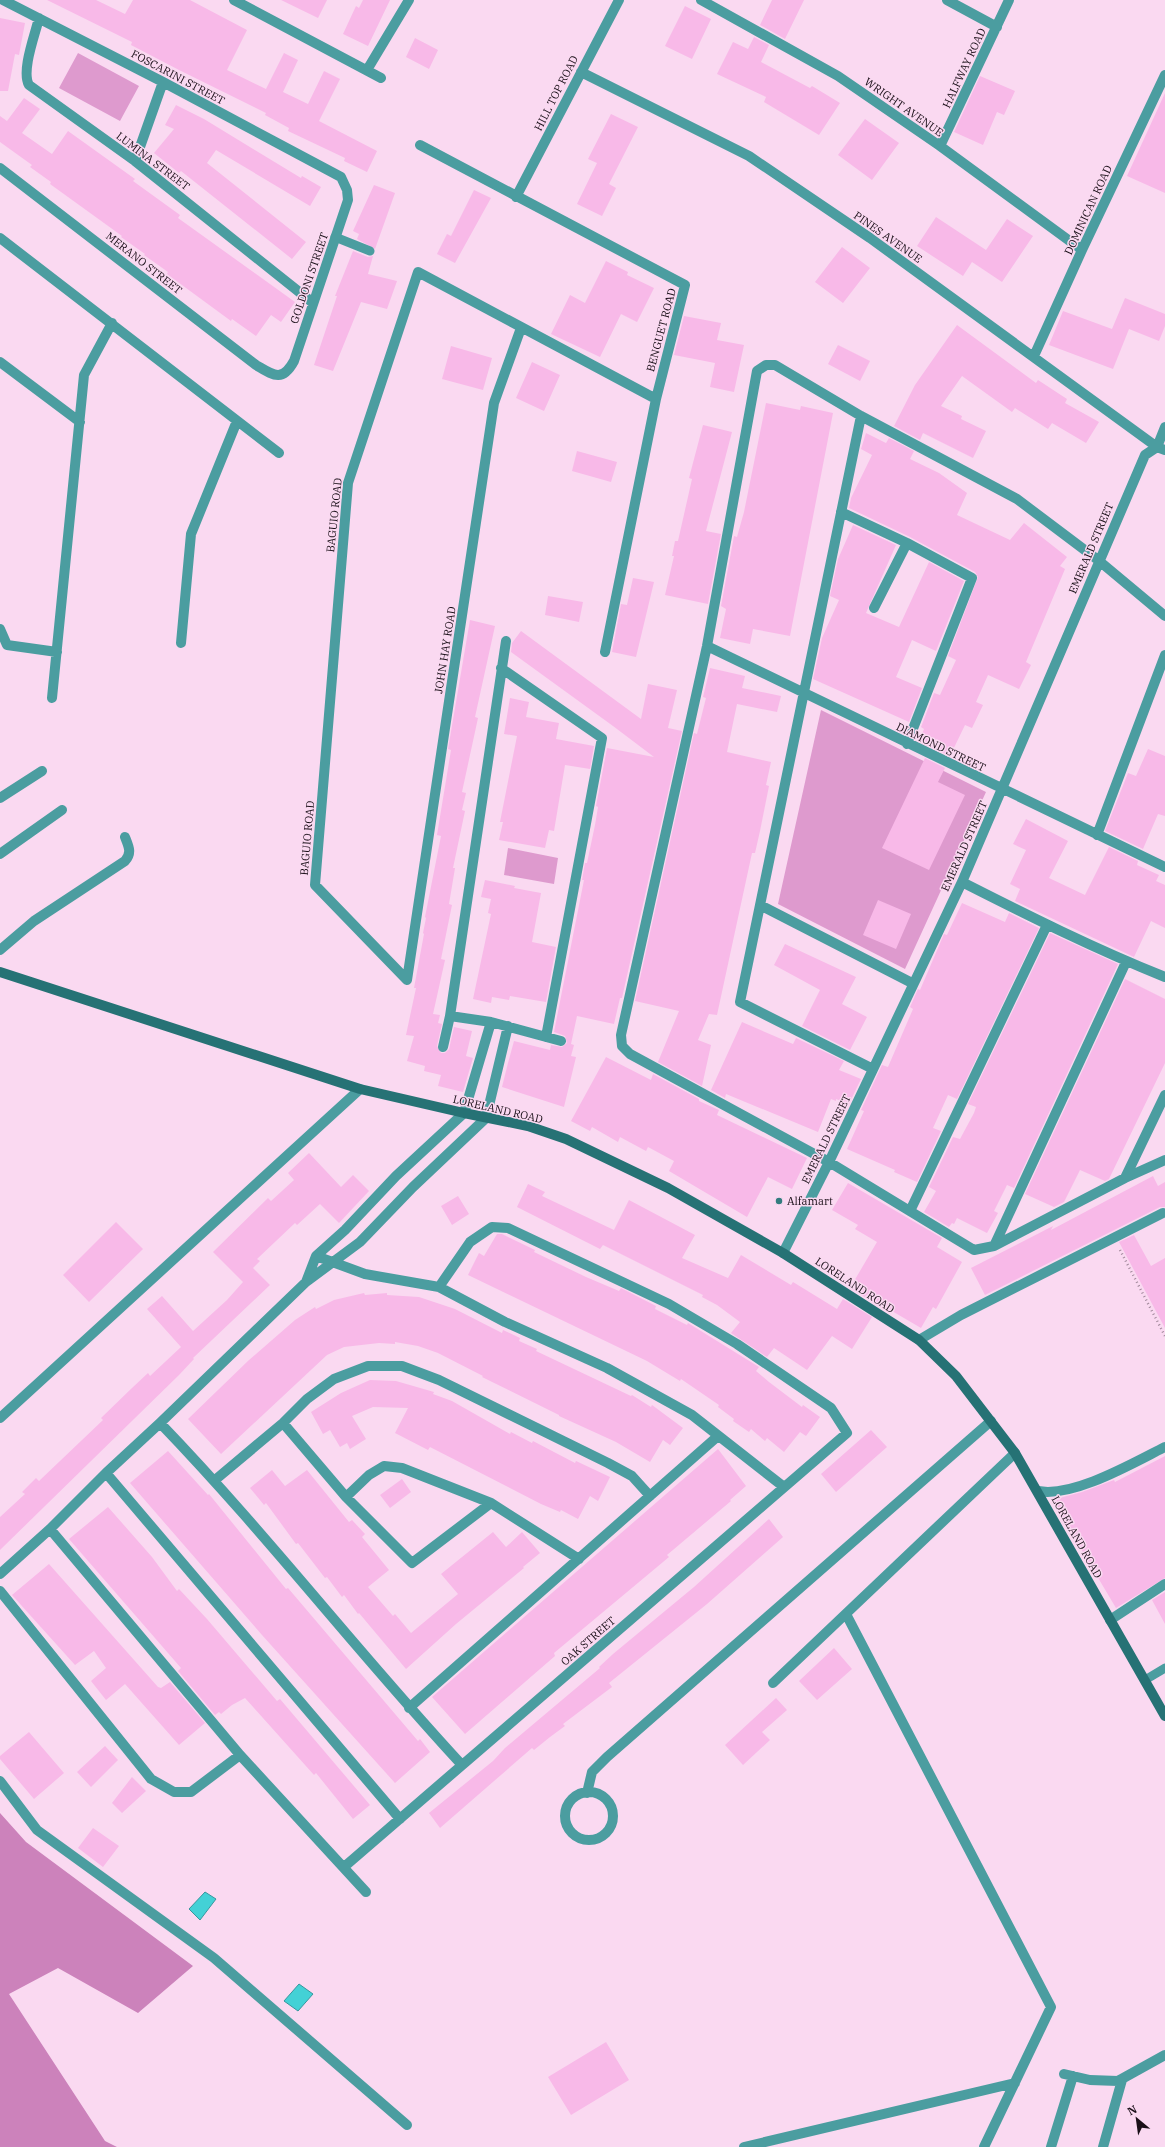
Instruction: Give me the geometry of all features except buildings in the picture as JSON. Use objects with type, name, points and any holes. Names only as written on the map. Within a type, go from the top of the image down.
[{"type":"street","name":"FOSCARINI STREET","points":[[2,0],[163,82],[341,178]]},
{"type":"street","points":[[234,0],[381,78]]},
{"type":"street","points":[[367,70],[409,0]]},
{"type":"street","name":"HILL TOP ROAD","points":[[516,197],[619,0]]},
{"type":"street","name":"WRIGHT AVENUE","points":[[701,0],[838,76],[940,146],[1082,250]]},
{"type":"street","points":[[947,0],[997,26]]},
{"type":"street","name":"HALFWAY ROAD","points":[[940,146],[1009,0]]},
{"type":"street","name":"LUMINA STREET","points":[[39,18],[26,70],[29,85],[135,161],[313,303]]},
{"type":"street","name":"PINES AVENUE","points":[[581,72],[749,156],[870,238],[1161,448]]},
{"type":"street","name":"DOMINICAN ROAD","points":[[1034,356],[1082,250],[1165,75]]},
{"type":"street","points":[[135,161],[163,82]]},
{"type":"street","name":"BENGUET ROAD","points":[[420,145],[516,197],[686,285],[656,399],[605,652]]},
{"type":"street","name":"MERANO STREET","points":[[0,168],[256,365],[274,376]]},
{"type":"street","name":"GOLDONI STREET","points":[[274,376],[281,375],[289,370],[294,361],[348,200],[347,190],[341,178]]},
{"type":"street","points":[[0,238],[279,453]]},
{"type":"street","name":"BAGUIO ROAD","points":[[407,980],[315,885],[348,483],[418,272],[656,399]]},
{"type":"street","points":[[52,698],[84,375],[112,323]]},
{"type":"street","name":"JOHN HAY ROAD","points":[[407,980],[494,404],[521,328]]},
{"type":"street","points":[[0,362],[80,422]]},
{"type":"street","points":[[1165,616],[1098,560],[1017,499],[861,416],[776,365],[766,365],[757,371],[707,646],[621,1035],[622,1046],[630,1054],[829,1162],[974,1250],[994,1246],[1125,1178],[1165,1160]]},
{"type":"street","points":[[861,416],[740,1002],[873,1069]]},
{"type":"street","points":[[181,643],[191,534],[237,421]]},
{"type":"street","points":[[1161,448],[1165,427]]},
{"type":"street","name":"EMERALD STREET","points":[[783,1253],[829,1162],[912,983],[962,882],[1098,560],[1145,455],[1161,448]]},
{"type":"street","points":[[841,512],[907,543],[972,578],[907,744]]},
{"type":"street","points":[[874,608],[907,543]]},
{"type":"street","points":[[0,629],[7,645],[57,652]]},
{"type":"street","points":[[443,1047],[450,1016],[506,640]]},
{"type":"street","name":"DIAMOND STREET","points":[[707,646],[804,692],[1002,790],[1165,867]]},
{"type":"street","points":[[1097,835],[1165,655]]},
{"type":"street","points":[[501,668],[602,738],[546,1037]]},
{"type":"street","points":[[0,798],[42,771]]},
{"type":"street","points":[[0,854],[62,810]]},
{"type":"street","points":[[0,950],[34,921],[125,861],[129,856],[130,851],[125,837]]},
{"type":"street","points":[[962,882],[1047,925],[1126,962],[1165,977]]},
{"type":"street","points":[[760,906],[912,983]]},
{"type":"street","points":[[910,1211],[1047,925]]},
{"type":"street","points":[[994,1246],[1126,962]]},
{"type":"street","name":"LORELAND ROAD","points":[[0,972],[360,1089],[486,1118],[528,1126],[566,1138],[668,1188],[783,1253],[919,1340],[956,1376],[1015,1453],[1165,1716]]},
{"type":"street","points":[[450,1016],[491,1022],[561,1041]]},
{"type":"street","points":[[306,1282],[316,1256],[345,1230],[396,1176],[464,1113],[491,1022]]},
{"type":"street","points":[[0,1574],[50,1529],[106,1473],[306,1282],[360,1242],[413,1187],[486,1118],[508,1026]]},
{"type":"street","points":[[0,1418],[360,1089]]},
{"type":"street","points":[[1125,1178],[1165,1095]]},
{"type":"street","points":[[919,1340],[961,1315],[1163,1213]]},
{"type":"street","name":"OAK STREET","points":[[344,1867],[847,1433],[831,1408],[737,1344],[669,1304],[508,1228],[492,1227],[470,1242],[439,1287]]},
{"type":"street","points":[[316,1256],[365,1274],[439,1287],[505,1322],[607,1368],[692,1415],[784,1487]]},
{"type":"street","points":[[215,1480],[283,1423],[307,1399],[334,1379],[368,1366],[402,1366],[439,1380],[608,1463],[632,1476],[650,1496]]},
{"type":"street","points":[[587,1793],[592,1772],[607,1757],[991,1421]]},
{"type":"street","points":[[160,1423],[215,1480],[409,1708],[462,1765]]},
{"type":"street","points":[[283,1423],[346,1497],[412,1563],[491,1503]]},
{"type":"street","points":[[409,1708],[718,1436]]},
{"type":"street","points":[[1038,1491],[1058,1492],[1108,1475],[1165,1447]]},
{"type":"street","points":[[773,1683],[1015,1453]]},
{"type":"street","points":[[346,1497],[369,1475],[384,1466],[402,1468],[491,1503],[579,1559]]},
{"type":"street","points":[[106,1473],[400,1819]]},
{"type":"street","points":[[50,1529],[240,1755],[366,1892]]},
{"type":"street","points":[[1110,1620],[1165,1584]]},
{"type":"street","points":[[0,1591],[151,1780],[174,1792],[191,1792],[240,1755]]},
{"type":"street","points":[[846,1614],[1051,2007],[984,2147]]},
{"type":"street","points":[[0,1781],[37,1830],[214,1958],[407,2125]]},
{"type":"street","points":[[587,1793],[602,1796],[611,1808],[612,1816],[608,1830],[594,1839],[587,1840],[573,1834],[565,1820],[568,1805],[579,1795],[587,1793]]},
{"type":"street","points":[[1051,2147],[1069,2075],[1090,2080],[1122,2080],[1165,2055]]},
{"type":"street","points":[[1103,2147],[1122,2080]]},
{"type":"street","points":[[744,2147],[1015,2083]]},
{"type":"lane","points":[[335,237],[370,251]]},
{"type":"lane","points":[[1145,1680],[1165,1668]]},
{"type":"path","points":[[1114,1239],[1165,1336]]},
{"type":"shaded area","points":[[78,53],[139,86],[120,121],[59,88]]},
{"type":"shaded area","points":[[821,710],[986,792],[905,969],[778,904]]},
{"type":"shaded area","points":[[508,848],[558,858],[554,884],[504,875]]},
{"type":"shaded area","points":[[0,1813],[26,1842],[193,1966],[138,2013],[58,1968],[9,1994],[105,2141],[117,2147],[0,2147]]},
{"type":"water","points":[[205,1892],[216,1899],[200,1920],[189,1909]]},
{"type":"water","points":[[299,1984],[313,1994],[298,2011],[284,2001]]},
{"type":"place","name":"Alfamart","points":[[779,1201]]}]
